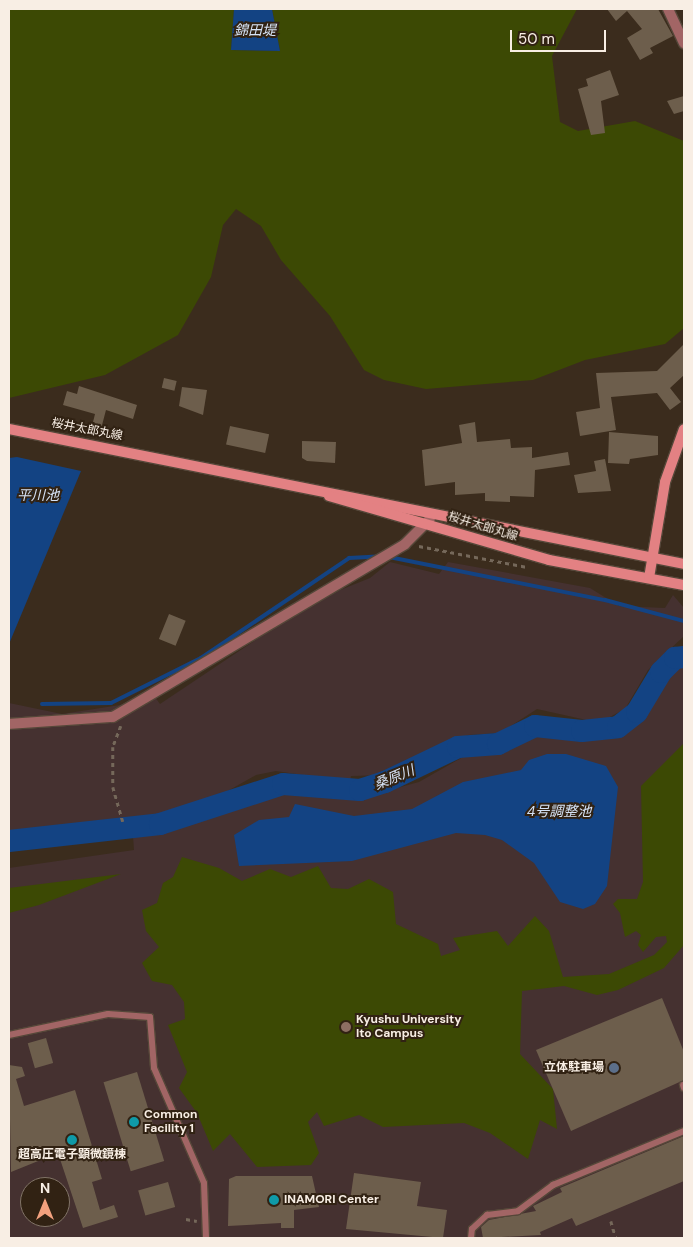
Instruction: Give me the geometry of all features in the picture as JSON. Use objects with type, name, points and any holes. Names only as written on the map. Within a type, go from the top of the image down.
[{"type":"main road","name":"桜井太郎丸線","points":[[9,429],[684,564]]},
{"type":"main road","points":[[648,578],[666,482],[684,429]]},
{"type":"main road","name":"桜井太郎丸線","points":[[278,482],[549,560],[684,585]]},
{"type":"street","points":[[668,9],[684,43]]},
{"type":"street","points":[[9,724],[113,717],[405,544],[426,524],[433,514]]},
{"type":"lane","points":[[9,1035],[108,1014],[150,1017],[154,1068],[204,1183],[206,1238]]},
{"type":"lane","points":[[471,1238],[472,1229],[487,1215],[518,1211],[553,1185],[684,1131]]},
{"type":"path","points":[[124,822],[113,787],[113,747],[124,712],[134,704]]},
{"type":"path","points":[[611,1221],[616,1238]]},
{"type":"shaded area","points":[[390,562],[439,574],[448,562],[590,588],[619,606],[665,608],[673,595],[684,608],[684,636],[648,670],[625,709],[606,719],[591,721],[537,709],[500,733],[468,735],[385,775],[351,776],[350,782],[276,771],[256,775],[192,811],[9,839],[9,703],[62,714],[120,705],[152,693],[160,704],[272,629],[340,590],[370,578]]},
{"type":"shaded area","name":"Kyushu University Ito Campus","points":[[684,656],[684,1238],[9,1238],[9,868],[134,850],[133,836],[199,817],[271,782],[345,792],[386,791],[419,782],[463,757],[507,750],[540,728],[597,739],[618,734],[638,721],[651,692]]},
{"type":"green space","points":[[9,9],[234,9],[231,50],[280,51],[272,9],[577,9],[552,56],[560,122],[578,131],[635,121],[684,141],[684,328],[665,344],[585,360],[533,380],[426,389],[384,380],[364,370],[330,316],[281,260],[261,226],[236,209],[223,225],[211,277],[178,335],[105,375],[9,398]]},
{"type":"green space","points":[[684,743],[684,945],[664,968],[618,990],[597,995],[564,986],[522,991],[520,1054],[553,1089],[557,1129],[540,1120],[528,1159],[490,1133],[464,1123],[383,1127],[359,1115],[324,1126],[317,1112],[308,1122],[319,1153],[311,1165],[257,1167],[230,1134],[213,1151],[197,1113],[179,1088],[187,1072],[168,1025],[185,1019],[184,1002],[172,985],[152,981],[142,963],[159,947],[146,931],[142,910],[157,903],[163,883],[173,877],[182,857],[219,868],[242,881],[270,869],[291,877],[318,866],[331,888],[348,889],[369,879],[393,892],[396,924],[438,944],[441,956],[460,950],[453,938],[497,931],[508,946],[535,916],[549,931],[563,977],[609,974],[654,955],[667,942],[666,936],[656,937],[643,952],[638,945],[641,935],[636,931],[625,937],[620,913],[613,904],[618,899],[637,899],[643,882],[641,786]]},
{"type":"green space","points":[[121,874],[39,905],[9,913],[9,888]]},
{"type":"water","name":"錦田堤","points":[[234,9],[272,9],[280,51],[231,50]]},
{"type":"water","name":"平川池","points":[[17,457],[81,471],[9,644],[9,458]]},
{"type":"water","name":"4号調整池","points":[[547,754],[566,754],[606,766],[618,787],[607,886],[595,904],[583,909],[560,902],[534,863],[502,840],[485,835],[456,833],[352,861],[239,866],[234,835],[259,820],[289,817],[295,804],[354,816],[412,809],[463,782],[521,770],[529,760]]},
{"type":"building","points":[[607,9],[658,9],[673,36],[650,48],[653,53],[640,60],[627,38],[642,29],[627,11],[616,21]]},
{"type":"building","points":[[610,70],[619,95],[601,101],[605,133],[591,135],[578,89],[588,86],[586,79]]},
{"type":"building","points":[[684,96],[684,111],[674,114],[667,101]]},
{"type":"building","points":[[684,344],[684,375],[670,388],[681,402],[670,410],[657,393],[611,397],[616,430],[580,436],[576,412],[600,408],[596,373],[657,371]]},
{"type":"building","points":[[164,378],[177,381],[174,391],[162,388]]},
{"type":"building","points":[[79,386],[137,405],[133,419],[106,410],[101,429],[92,426],[95,414],[63,405],[67,391],[77,394]]},
{"type":"building","points":[[182,387],[207,390],[203,415],[179,406]]},
{"type":"building","points":[[475,422],[477,442],[510,439],[511,448],[532,447],[532,458],[568,452],[570,465],[535,470],[534,497],[510,496],[510,502],[485,501],[485,493],[455,495],[455,482],[425,486],[422,450],[462,443],[459,425]]},
{"type":"building","points":[[230,426],[269,434],[265,453],[226,445]]},
{"type":"building","points":[[609,432],[658,436],[658,455],[630,459],[629,464],[608,463]]},
{"type":"building","points":[[302,441],[336,442],[335,463],[307,461],[302,458]]},
{"type":"building","points":[[605,459],[611,491],[578,493],[574,475],[596,471],[594,461]]},
{"type":"building","points":[[169,614],[186,621],[176,646],[159,639]]},
{"type":"building","name":"立体駐車場","points":[[662,998],[684,1052],[684,1080],[571,1131],[536,1050]]},
{"type":"building","points":[[46,1038],[53,1063],[35,1068],[28,1043]]},
{"type":"building","points":[[9,1065],[22,1067],[25,1076],[16,1079],[24,1106],[75,1090],[102,1179],[92,1182],[100,1210],[114,1205],[118,1217],[83,1228],[70,1189],[70,1177],[66,1177],[58,1153],[11,1172]]},
{"type":"building","name":"Common Facility 1","points":[[137,1072],[164,1161],[131,1171],[104,1082]]},
{"type":"building","points":[[684,1136],[684,1181],[576,1226],[572,1218],[540,1232],[541,1235],[483,1238],[481,1227],[489,1220],[536,1211],[533,1206],[562,1192],[560,1188]]},
{"type":"building","points":[[354,1173],[421,1182],[417,1206],[447,1210],[443,1238],[346,1229]]},
{"type":"building","name":"INAMORI Center","points":[[236,1176],[312,1176],[319,1207],[294,1210],[294,1228],[281,1228],[281,1223],[228,1226],[229,1179]]},
{"type":"building","points":[[168,1182],[175,1207],[145,1216],[138,1191]]},
{"type":"waterway","points":[[42,704],[111,703],[201,658],[349,558],[382,556]]},
{"type":"waterway","points":[[389,557],[605,600],[684,621]]},
{"type":"waterway","name":"桑原川","points":[[9,841],[160,824],[283,784],[360,790],[385,782],[458,747],[498,744],[535,726],[582,731],[618,727],[637,712],[661,672],[675,658],[684,657]]},
{"type":"place","name":"Kyushu University Ito Campus","points":[[346,1027]]},
{"type":"place","name":"立体駐車場","points":[[614,1068]]},
{"type":"place","name":"Common Facility 1","points":[[134,1122]]},
{"type":"place","name":"超高圧電子顕微鏡棟","points":[[72,1140]]},
{"type":"place","name":"INAMORI Center","points":[[274,1200]]}]
